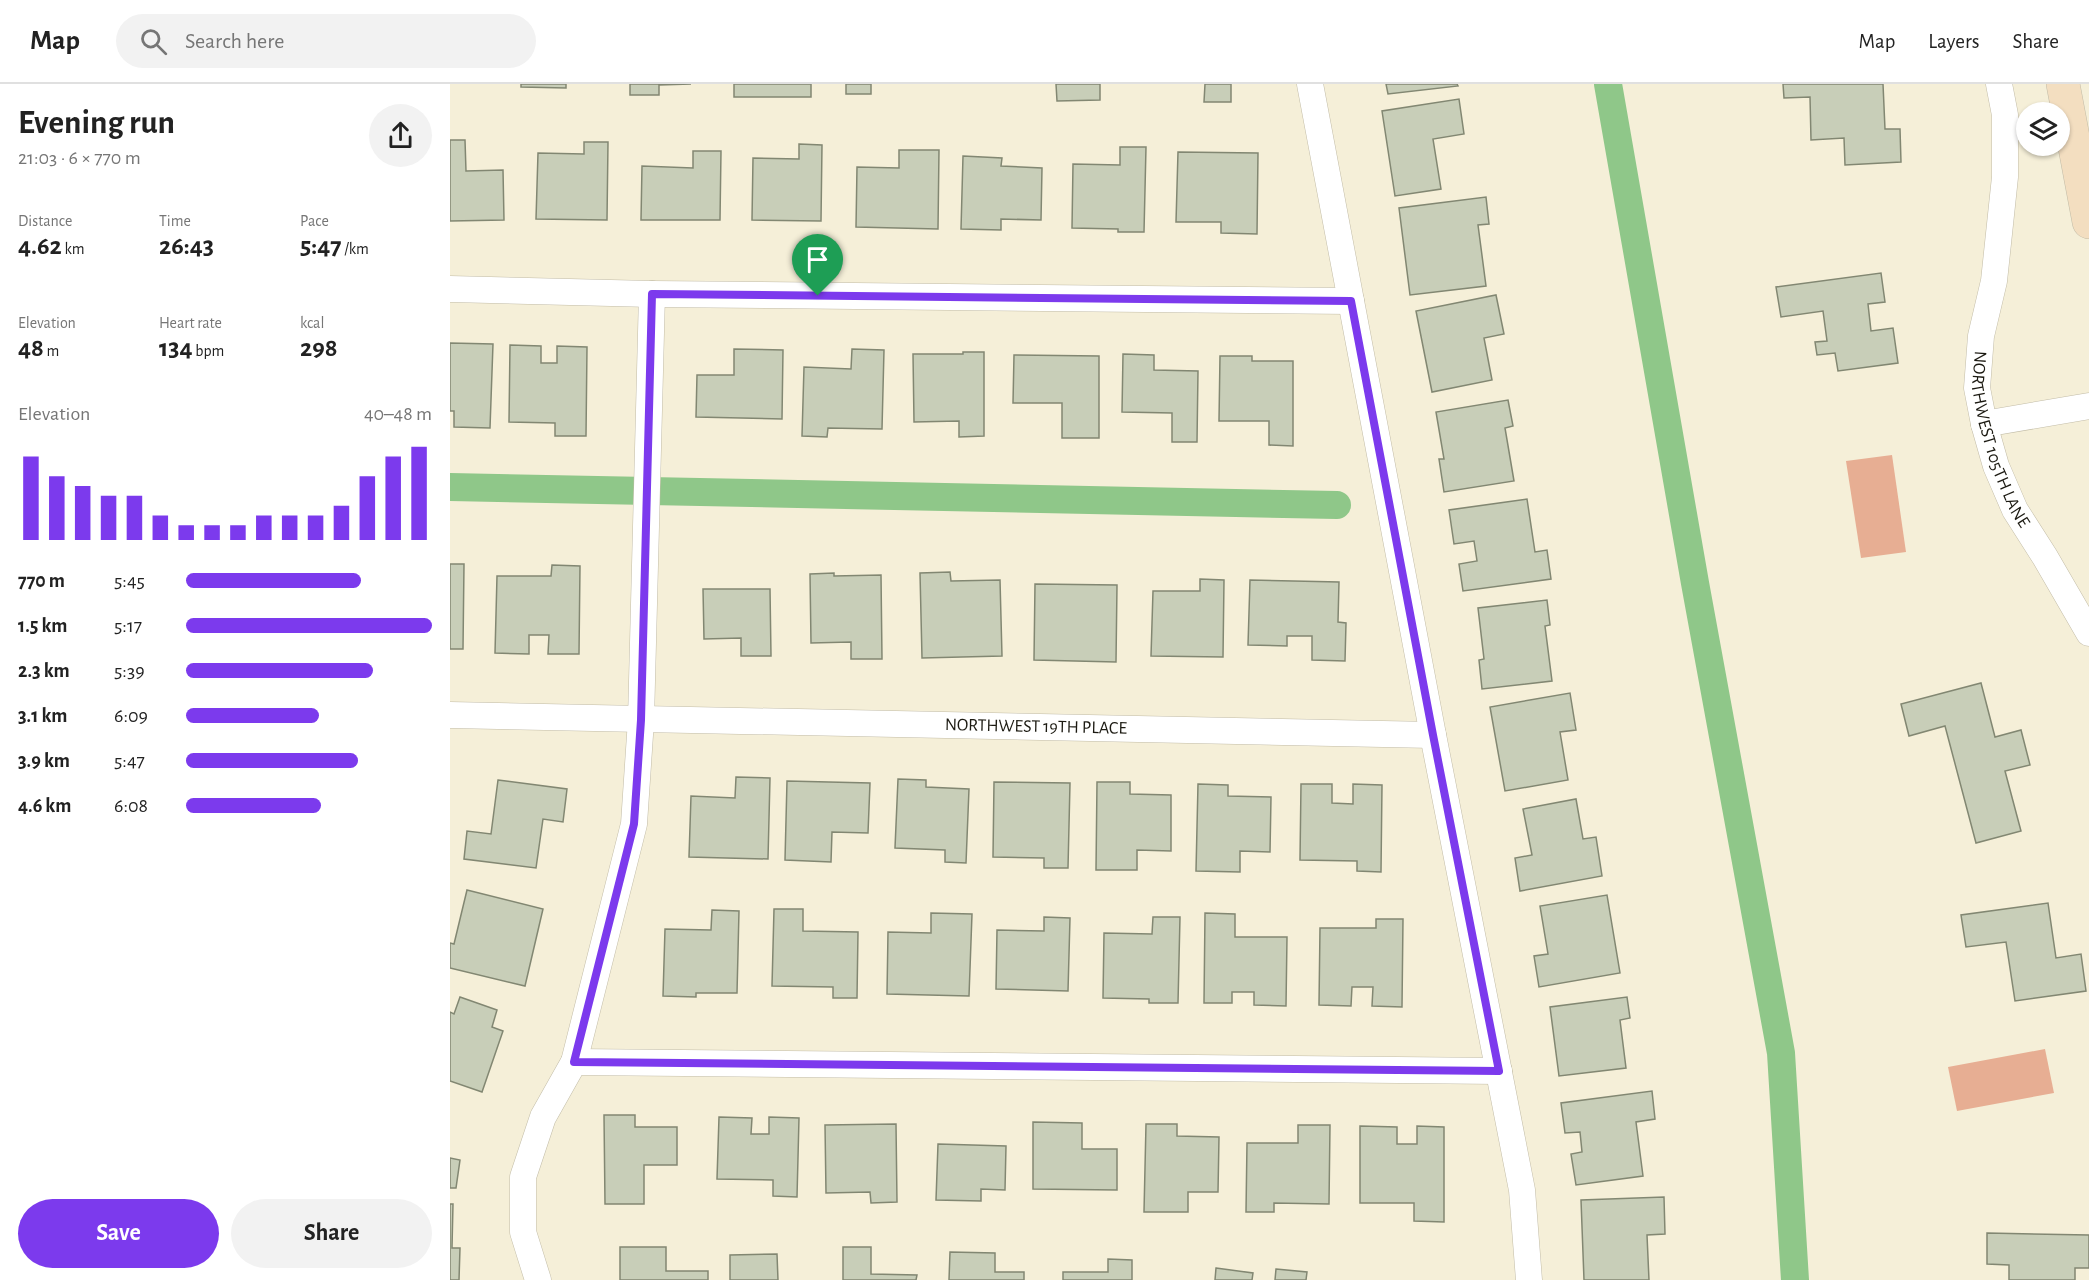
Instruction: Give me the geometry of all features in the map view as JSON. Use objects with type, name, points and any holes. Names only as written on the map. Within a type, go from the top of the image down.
[{"type":"main road","points":[[2063,84],[2089,222]]},
{"type":"street","points":[[1310,84],[1522,1190],[1529,1280]]},
{"type":"street","name":"NORTHWEST 105TH LANE","points":[[1999,84],[2005,115],[2005,177],[1994,280],[1981,336],[1977,388],[1996,466],[2015,510],[2089,633]]},
{"type":"street","points":[[450,289],[652,294],[1351,301]]},
{"type":"street","points":[[538,1280],[523,1232],[523,1177],[543,1117],[574,1062],[634,824],[641,720],[652,294]]},
{"type":"street","points":[[1984,424],[2089,406]]},
{"type":"street","name":"NORTHWEST 19TH PLACE","points":[[450,715],[1433,735]]},
{"type":"street","points":[[574,1062],[1499,1071]]},
{"type":"shaded area","points":[[1892,455],[1906,552],[1861,558],[1846,461]]},
{"type":"shaded area","points":[[2045,1049],[2054,1093],[1957,1111],[1948,1067]]},
{"type":"building","points":[[521,84],[566,84],[566,88],[521,87]]},
{"type":"building","points":[[630,84],[691,84],[659,85],[659,95],[630,95]]},
{"type":"building","points":[[734,84],[811,84],[811,97],[734,97]]},
{"type":"building","points":[[846,84],[871,84],[871,94],[846,94]]},
{"type":"building","points":[[1056,84],[1100,84],[1100,100],[1057,101]]},
{"type":"building","points":[[1205,84],[1231,84],[1231,102],[1204,102]]},
{"type":"building","points":[[1386,84],[1457,84],[1458,86],[1388,94]]},
{"type":"building","points":[[1783,84],[1883,84],[1885,129],[1900,129],[1901,162],[1845,165],[1844,138],[1811,140],[1810,97],[1784,98]]},
{"type":"building","points":[[1459,99],[1464,134],[1433,139],[1441,189],[1395,196],[1382,111]]},
{"type":"building","points":[[450,140],[465,140],[466,171],[503,170],[504,220],[450,221]]},
{"type":"building","points":[[584,142],[608,142],[607,220],[536,219],[538,153],[584,154]]},
{"type":"building","points":[[799,144],[822,145],[821,221],[752,220],[753,158],[799,159]]},
{"type":"building","points":[[1120,147],[1146,147],[1144,232],[1072,228],[1073,164],[1120,165]]},
{"type":"building","points":[[899,150],[939,150],[938,229],[856,227],[857,167],[899,168]]},
{"type":"building","points":[[693,151],[721,151],[720,220],[641,220],[642,166],[693,168]]},
{"type":"building","points":[[1178,152],[1258,153],[1257,234],[1221,233],[1221,222],[1176,222]]},
{"type":"building","points":[[963,156],[1002,158],[1001,166],[1042,168],[1041,220],[1001,219],[1001,230],[961,229]]},
{"type":"building","points":[[1486,197],[1489,224],[1478,225],[1486,286],[1410,295],[1399,208]]},
{"type":"building","points":[[1881,273],[1885,302],[1868,304],[1871,331],[1893,328],[1898,363],[1838,371],[1835,353],[1817,355],[1815,342],[1827,341],[1823,311],[1781,317],[1776,287]]},
{"type":"building","points":[[1496,295],[1504,334],[1484,338],[1492,380],[1432,392],[1416,311]]},
{"type":"building","points":[[450,343],[493,344],[490,428],[454,427],[454,411],[450,411]]},
{"type":"building","points":[[510,345],[541,346],[541,363],[557,363],[557,346],[587,347],[586,436],[555,436],[555,423],[509,422]]},
{"type":"building","points":[[734,349],[783,350],[782,419],[696,417],[697,375],[734,375]]},
{"type":"building","points":[[852,349],[884,350],[882,429],[828,428],[827,437],[802,436],[804,367],[851,369]]},
{"type":"building","points":[[963,352],[984,352],[984,436],[959,437],[959,421],[914,422],[913,354],[963,354]]},
{"type":"building","points":[[1123,354],[1154,355],[1154,370],[1198,371],[1197,442],[1172,442],[1172,413],[1122,412]]},
{"type":"building","points":[[1014,355],[1099,356],[1099,438],[1062,438],[1062,403],[1013,403]]},
{"type":"building","points":[[1220,356],[1252,356],[1252,361],[1293,361],[1293,446],[1269,445],[1269,421],[1219,421]]},
{"type":"building","points":[[1508,400],[1513,426],[1505,428],[1514,481],[1444,492],[1439,459],[1444,459],[1436,412]]},
{"type":"building","points":[[1527,499],[1535,552],[1547,550],[1551,579],[1463,591],[1459,564],[1477,561],[1474,541],[1454,544],[1449,510]]},
{"type":"building","points":[[450,564],[464,564],[463,649],[450,649]]},
{"type":"building","points":[[552,565],[580,566],[579,654],[548,654],[549,635],[529,635],[529,654],[495,653],[497,576],[551,576]]},
{"type":"building","points":[[950,572],[951,581],[1000,580],[1002,656],[922,658],[920,573]]},
{"type":"building","points":[[834,573],[834,576],[881,575],[882,659],[851,659],[851,642],[811,643],[810,574]]},
{"type":"building","points":[[1200,579],[1224,580],[1223,657],[1151,656],[1153,591],[1200,591]]},
{"type":"building","points":[[1250,580],[1339,582],[1338,622],[1346,623],[1345,661],[1312,660],[1312,636],[1287,636],[1287,646],[1248,645]]},
{"type":"building","points":[[1035,584],[1117,585],[1116,662],[1034,660]]},
{"type":"building","points":[[703,589],[770,589],[771,656],[741,656],[741,638],[704,639]]},
{"type":"building","points":[[1547,600],[1550,625],[1545,626],[1552,681],[1482,689],[1479,660],[1484,659],[1478,608]]},
{"type":"building","points":[[1981,683],[1995,737],[2021,730],[2030,765],[2005,771],[2021,831],[1976,843],[1945,726],[1909,736],[1901,704]]},
{"type":"building","points":[[1570,693],[1576,730],[1560,732],[1568,780],[1505,791],[1490,707]]},
{"type":"building","points":[[736,777],[770,778],[768,859],[689,857],[691,796],[735,798]]},
{"type":"building","points":[[898,779],[926,780],[926,787],[969,789],[966,863],[945,862],[945,850],[895,848]]},
{"type":"building","points":[[498,780],[567,789],[563,822],[543,819],[536,868],[464,859],[467,831],[491,834]]},
{"type":"building","points":[[787,781],[870,783],[868,833],[832,832],[831,862],[785,860]]},
{"type":"building","points":[[994,782],[1070,783],[1068,868],[1044,868],[1044,858],[993,857]]},
{"type":"building","points":[[1097,782],[1130,782],[1130,794],[1171,795],[1171,851],[1137,850],[1137,870],[1096,870]]},
{"type":"building","points":[[1198,784],[1228,785],[1228,796],[1271,797],[1270,852],[1240,851],[1240,872],[1196,871]]},
{"type":"building","points":[[1301,784],[1332,784],[1332,803],[1353,804],[1353,784],[1382,785],[1381,872],[1357,871],[1357,861],[1300,860]]},
{"type":"building","points":[[1576,799],[1583,839],[1596,837],[1602,876],[1520,891],[1515,858],[1532,855],[1523,809]]},
{"type":"building","points":[[467,890],[543,909],[525,986],[450,968],[450,943],[454,944]]},
{"type":"building","points":[[1607,895],[1620,973],[1539,987],[1534,956],[1548,954],[1540,906]]},
{"type":"building","points":[[2048,903],[2056,958],[2081,954],[2086,991],[2015,1001],[2006,942],[1966,947],[1961,915]]},
{"type":"building","points":[[774,909],[803,909],[803,931],[858,932],[857,998],[833,998],[833,987],[772,986]]},
{"type":"building","points":[[712,910],[739,911],[737,993],[696,993],[696,997],[663,996],[665,929],[711,930]]},
{"type":"building","points":[[931,913],[972,914],[969,996],[887,994],[888,932],[931,933]]},
{"type":"building","points":[[1205,913],[1235,914],[1235,937],[1287,937],[1286,1006],[1254,1005],[1254,992],[1232,992],[1232,1003],[1204,1003]]},
{"type":"building","points":[[1044,917],[1070,918],[1068,991],[996,989],[997,930],[1044,931]]},
{"type":"building","points":[[1153,917],[1180,917],[1178,1003],[1149,1003],[1149,999],[1103,998],[1104,933],[1152,934]]},
{"type":"building","points":[[1376,919],[1403,919],[1402,1007],[1372,1006],[1373,987],[1352,987],[1351,1006],[1319,1005],[1320,928],[1376,928]]},
{"type":"building","points":[[460,997],[497,1010],[492,1027],[503,1031],[482,1092],[450,1081],[450,1012],[454,1014]]},
{"type":"building","points":[[1627,997],[1630,1018],[1620,1020],[1626,1068],[1559,1076],[1550,1007]]},
{"type":"building","points":[[1652,1091],[1655,1119],[1636,1122],[1643,1176],[1576,1185],[1571,1154],[1582,1152],[1580,1132],[1565,1133],[1561,1103]]},
{"type":"building","points":[[604,1115],[635,1115],[635,1127],[677,1127],[677,1165],[644,1165],[644,1204],[605,1204]]},
{"type":"building","points":[[719,1117],[752,1118],[751,1134],[769,1134],[769,1117],[799,1118],[797,1197],[773,1196],[773,1180],[717,1179]]},
{"type":"building","points":[[1033,1122],[1082,1123],[1082,1149],[1117,1149],[1117,1190],[1033,1189]]},
{"type":"building","points":[[896,1124],[897,1202],[871,1203],[870,1192],[826,1193],[825,1125]]},
{"type":"building","points":[[1146,1124],[1177,1124],[1177,1136],[1219,1137],[1218,1192],[1188,1192],[1188,1212],[1144,1212]]},
{"type":"building","points":[[1298,1125],[1330,1125],[1329,1204],[1274,1203],[1274,1212],[1246,1212],[1247,1143],[1298,1143]]},
{"type":"building","points":[[1360,1126],[1397,1127],[1397,1144],[1417,1144],[1417,1126],[1444,1127],[1444,1222],[1414,1221],[1414,1203],[1360,1203]]},
{"type":"building","points":[[938,1144],[1006,1146],[1005,1190],[981,1189],[981,1201],[936,1200]]},
{"type":"building","points":[[450,1158],[460,1160],[456,1188],[450,1188]]},
{"type":"building","points":[[1664,1197],[1665,1234],[1647,1235],[1649,1280],[1584,1280],[1581,1200]]},
{"type":"building","points":[[450,1204],[453,1204],[452,1248],[460,1248],[459,1280],[450,1280]]},
{"type":"building","points":[[1987,1233],[2089,1235],[2089,1268],[2075,1268],[2075,1280],[2009,1280],[2009,1265],[1987,1264]]},
{"type":"building","points":[[620,1247],[666,1247],[666,1271],[708,1271],[708,1280],[620,1280]]},
{"type":"building","points":[[843,1247],[871,1247],[871,1274],[917,1275],[916,1280],[843,1280]]},
{"type":"building","points":[[950,1252],[995,1253],[995,1272],[1024,1272],[1024,1280],[949,1280]]},
{"type":"building","points":[[777,1254],[778,1280],[730,1280],[730,1255]]},
{"type":"building","points":[[1108,1259],[1132,1260],[1132,1280],[1063,1280],[1063,1272],[1108,1272]]},
{"type":"building","points":[[1216,1268],[1253,1273],[1252,1280],[1215,1280]]},
{"type":"building","points":[[1276,1269],[1307,1272],[1306,1280],[1275,1280]]},
{"type":"waterway","points":[[1608,84],[1695,583],[1781,1053],[1795,1280]]},
{"type":"waterway","points":[[450,487],[1337,505]]},
{"type":"route","points":[[652,294],[818,296],[1351,301],[1499,1071],[574,1062],[634,824],[641,720],[652,294]]}]
